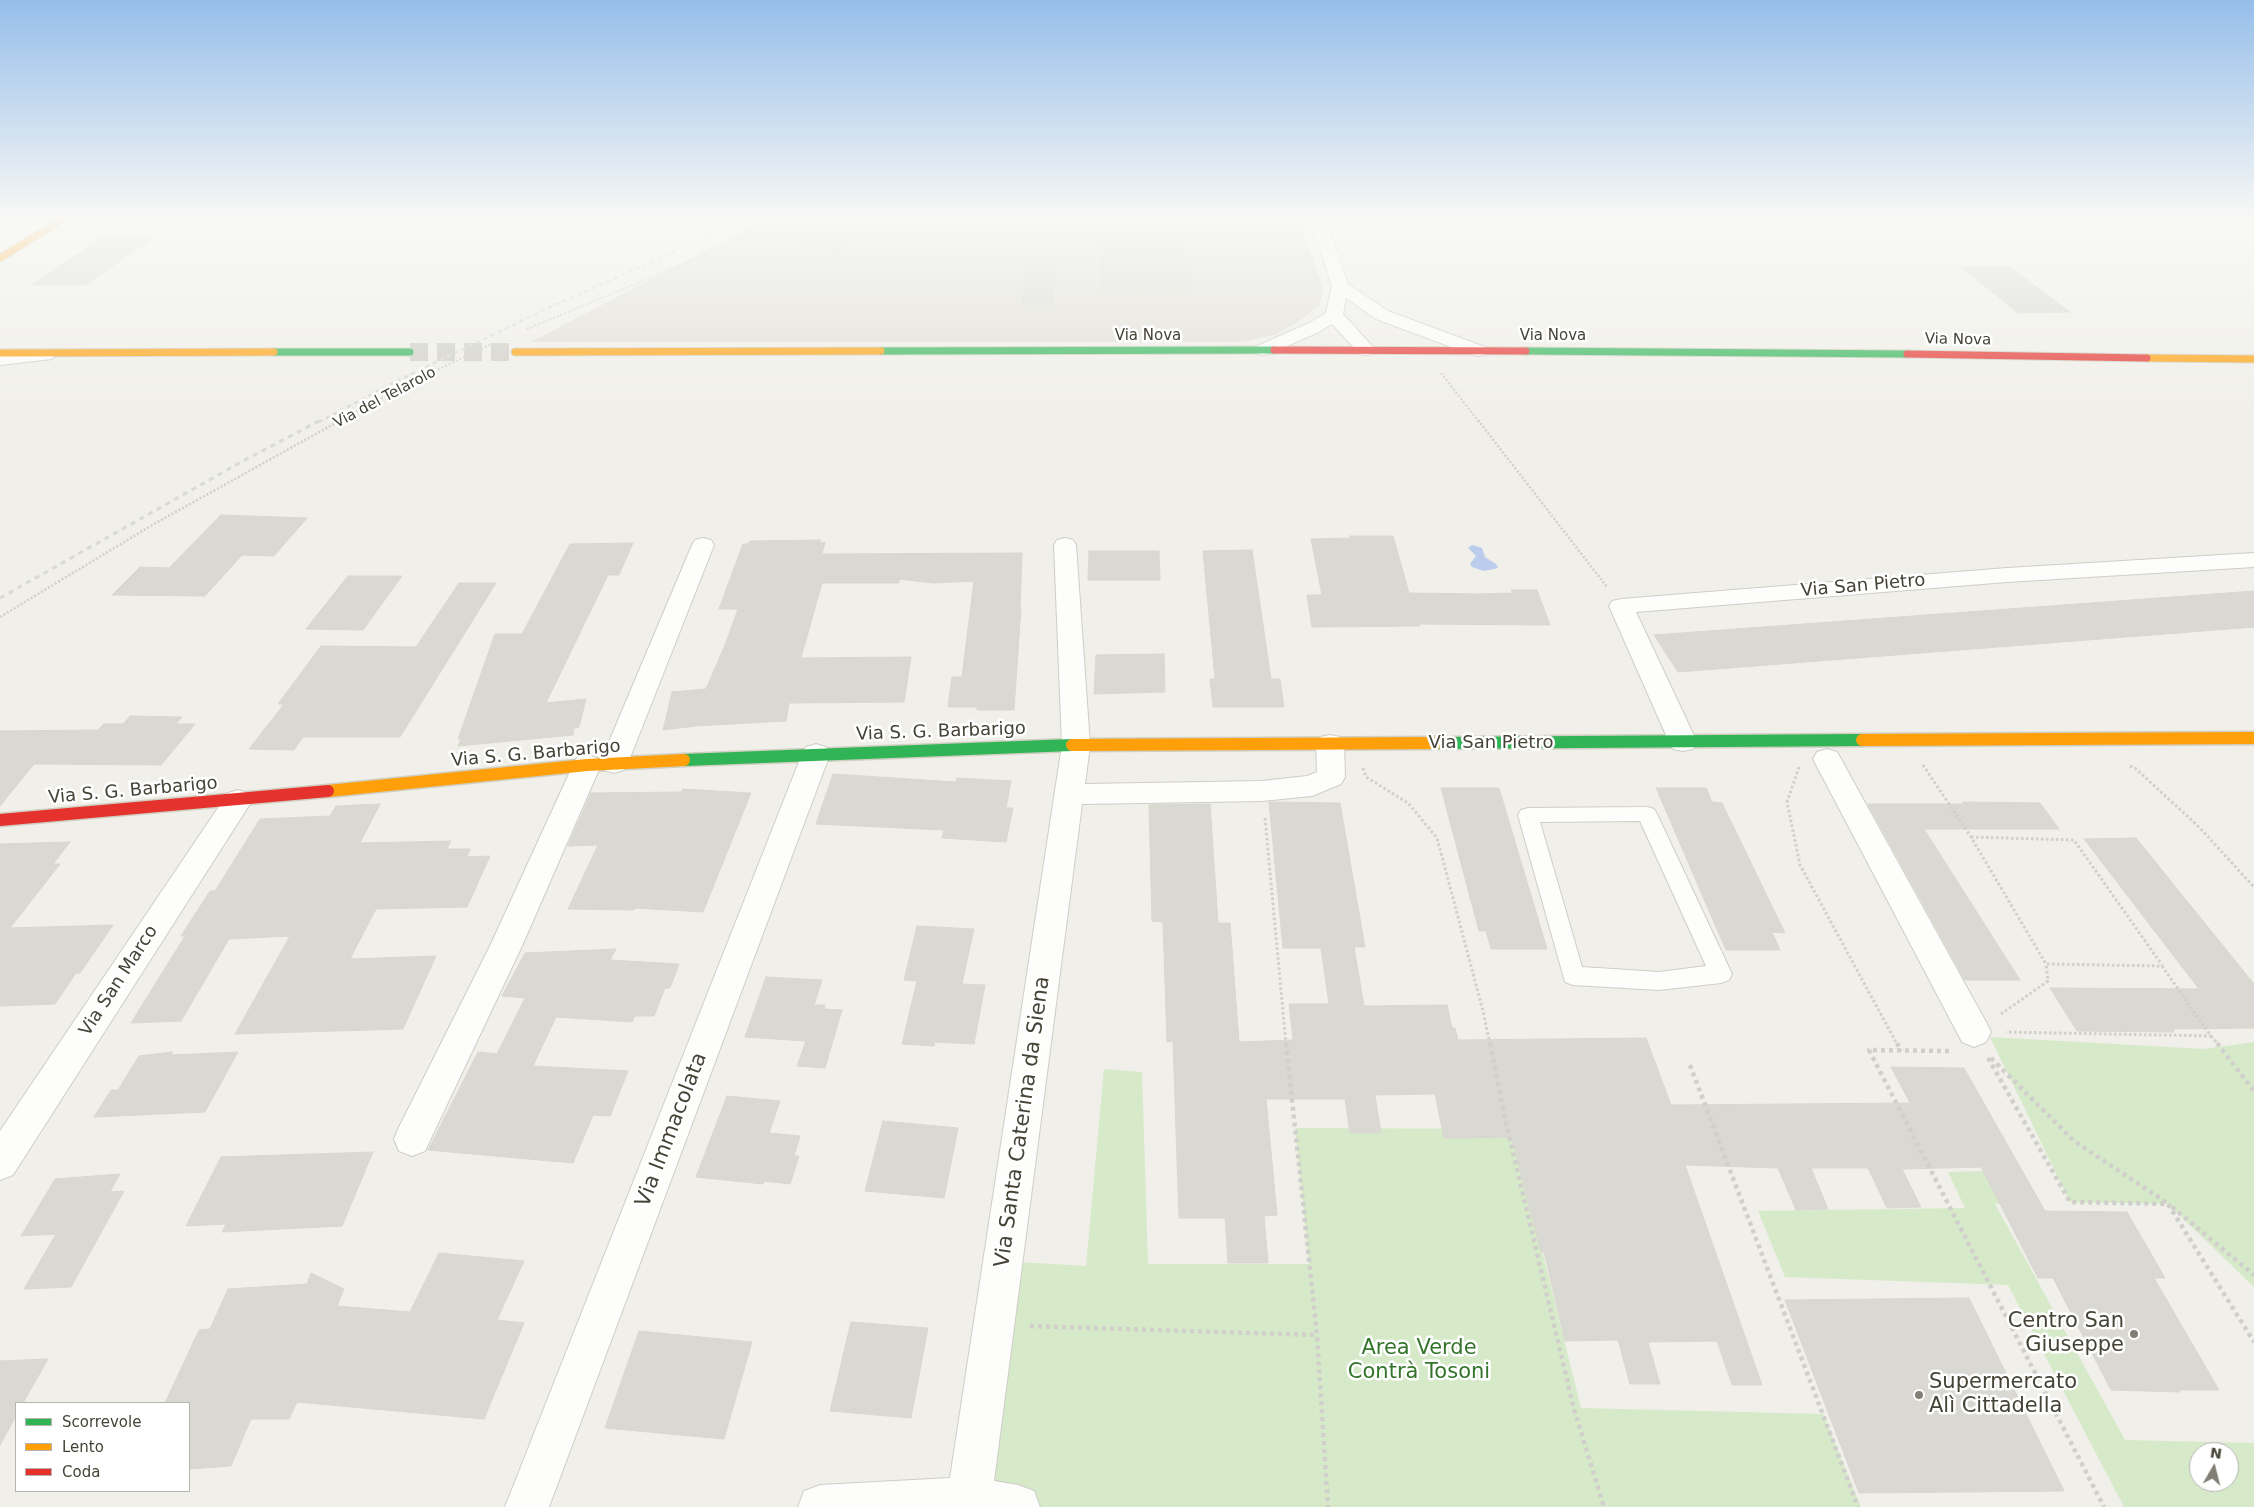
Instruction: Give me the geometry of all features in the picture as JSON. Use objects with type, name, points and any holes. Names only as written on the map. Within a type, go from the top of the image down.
[{"type":"street","points":[[1340,286],[1382,315],[1406,326],[1479,350]]},
{"type":"street","points":[[1263,350],[1313,328],[1334,315],[1340,286]]},
{"type":"street","points":[[1334,315],[1374,350],[1382,315]]},
{"type":"street","points":[[0,348],[70,353]]},
{"type":"street","name":"Via Nova","points":[[515,352],[1479,350],[2254,360]]},
{"type":"street","points":[[0,353],[410,352]]},
{"type":"street","points":[[0,359],[70,353]]},
{"type":"street","points":[[412,1139],[506,946],[600,764],[703,544]]},
{"type":"street","name":"Via Santa Caterina da Siena","points":[[969,1499],[992,1325],[1076,745],[1065,545]]},
{"type":"street","name":"Via San Pietro","points":[[1621,606],[2007,575],[2254,560]]},
{"type":"street","points":[[1621,606],[1682,742]]},
{"type":"street","name":"Via San Pietro","points":[[1076,745],[2254,738]]},
{"type":"street","points":[[1069,794],[1262,791],[1312,786],[1331,777],[1342,744]]},
{"type":"street","name":"Via S. G. Barbarigo","points":[[0,820],[238,800],[600,764],[1076,745]]},
{"type":"street","name":"Via Immacolata","points":[[528,1507],[816,754]]},
{"type":"street","points":[[1827,759],[1979,1041]]},
{"type":"street","name":"Via San Marco","points":[[0,1163],[238,800]]},
{"type":"street","points":[[836,1506],[969,1499],[1018,1507]]},
{"type":"lane","points":[[1528,814],[1647,814],[1721,974],[1658,981],[1574,976],[1528,814]]},
{"type":"path","points":[[519,332],[630,286]]},
{"type":"path","name":"Via del Telarolo","points":[[0,616],[154,524],[396,390],[493,343]]},
{"type":"path","points":[[1408,350],[1434,363],[1621,606]]},
{"type":"path","points":[[1342,744],[1366,776],[1408,803],[1437,838],[1483,1011],[1506,1124],[1574,1409],[1604,1507]]},
{"type":"path","points":[[1827,759],[1797,767],[1787,802],[1800,865],[1902,1051]]},
{"type":"path","points":[[1922,765],[1970,837],[2046,964],[2048,981],[1979,1041]]},
{"type":"path","points":[[2128,765],[2135,768],[2199,827],[2254,887]]},
{"type":"path","points":[[1262,791],[1282,1004],[1317,1335],[1328,1507]]},
{"type":"path","points":[[1970,837],[2074,840],[2212,1036],[2254,1090]]},
{"type":"path","points":[[2046,964],[2162,966]]},
{"type":"path","points":[[2104,1507],[1869,1050],[1902,1051],[1979,1041],[2212,1036]]},
{"type":"path","points":[[1979,1041],[2070,1202],[2168,1204]]},
{"type":"path","points":[[1979,1041],[2074,1141],[2168,1204],[2254,1275]]},
{"type":"path","points":[[1690,1065],[1858,1507]]},
{"type":"path","points":[[2168,1204],[2254,1342]]},
{"type":"path","points":[[992,1325],[1317,1335]]},
{"type":"shaded area","points":[[637,286],[1322,286],[1323,288],[1320,305],[1298,322],[1275,335],[1242,342],[531,342]]},
{"type":"green space","points":[[1990,1037],[2204,1049],[2254,1042],[2254,1287],[2168,1204],[2070,1202]]},
{"type":"green space","name":"Area Verde Contrà Tosoni","points":[[1104,1069],[1142,1072],[1148,1264],[1309,1264],[1295,1128],[1512,1129],[1581,1408],[1823,1414],[1861,1507],[844,1507],[969,1499],[1003,1261],[1086,1266]]},
{"type":"green space","points":[[1985,1171],[2004,1203],[1995,1204],[2125,1440],[2211,1442],[2189,1442],[2189,1492],[2239,1492],[2239,1443],[2254,1443],[2254,1507],[2124,1507],[2008,1285],[1785,1277],[1758,1211],[1965,1208],[1948,1172]]},
{"type":"water","points":[[1472,545],[1482,548],[1485,557],[1496,564],[1498,568],[1484,571],[1472,567],[1470,564],[1476,556],[1468,548]]},
{"type":"building","points":[[1024,286],[1054,286],[1052,305],[1022,305]]},
{"type":"building","points":[[1102,286],[1192,286],[1192,288],[1102,289]]},
{"type":"building","points":[[1985,286],[2036,286],[2070,312],[2018,313]]},
{"type":"building","points":[[221,515],[307,518],[274,556],[242,555],[205,596],[112,595],[140,567],[169,568]]},
{"type":"building","points":[[1350,536],[1393,536],[1409,593],[1479,594],[1513,593],[1511,590],[1537,590],[1550,625],[1419,624],[1420,626],[1312,627],[1307,595],[1322,595],[1311,539],[1351,538]]},
{"type":"building","points":[[820,540],[820,543],[825,542],[822,554],[1022,553],[1021,607],[1014,710],[977,710],[977,707],[948,707],[952,677],[962,677],[974,581],[933,583],[899,579],[899,583],[822,583],[801,658],[911,657],[904,702],[789,703],[786,721],[696,726],[663,730],[672,692],[706,689],[725,645],[738,609],[719,609],[743,544],[748,544],[750,541]]},
{"type":"building","points":[[633,543],[619,575],[608,575],[546,703],[586,699],[579,727],[574,728],[573,735],[458,746],[461,739],[458,739],[495,634],[522,634],[570,544]]},
{"type":"building","points":[[1252,550],[1271,679],[1280,679],[1284,707],[1213,707],[1210,679],[1215,679],[1203,551]]},
{"type":"building","points":[[1089,551],[1159,551],[1160,580],[1088,580]]},
{"type":"building","points":[[348,576],[402,576],[363,630],[306,629]]},
{"type":"building","points":[[459,583],[496,583],[400,737],[303,737],[294,750],[249,749],[284,704],[278,704],[321,646],[416,647]]},
{"type":"building","points":[[2254,591],[2254,627],[1678,672],[1654,635]]},
{"type":"building","points":[[1164,654],[1165,692],[1094,694],[1096,655]]},
{"type":"building","points":[[130,716],[182,717],[176,724],[195,724],[161,765],[34,764],[0,806],[0,731],[98,730],[104,724],[123,724]]},
{"type":"building","points":[[833,774],[956,782],[957,778],[1011,781],[1006,808],[1013,808],[1006,842],[942,838],[944,830],[816,824]]},
{"type":"building","points":[[1441,788],[1499,788],[1547,949],[1491,949],[1486,931],[1479,931]]},
{"type":"building","points":[[1656,788],[1706,788],[1712,802],[1722,803],[1785,933],[1772,932],[1780,950],[1726,950]]},
{"type":"building","points":[[683,789],[751,793],[703,912],[635,908],[634,910],[568,909],[598,845],[568,846],[591,793],[681,792]]},
{"type":"building","points":[[1269,802],[1340,803],[1365,947],[1354,947],[1364,1006],[1447,1005],[1452,1028],[1455,1028],[1458,1040],[1646,1038],[1671,1105],[1910,1103],[1891,1067],[1964,1068],[2045,1211],[2127,1212],[2165,1278],[2154,1278],[2219,1390],[2179,1390],[2180,1392],[2111,1390],[2053,1278],[2038,1278],[1981,1167],[1902,1169],[1921,1207],[1887,1208],[1868,1168],[1811,1168],[1828,1209],[1796,1210],[1778,1168],[1685,1165],[1762,1385],[1732,1385],[1717,1341],[1648,1342],[1660,1384],[1630,1384],[1618,1340],[1565,1341],[1544,1252],[1541,1252],[1512,1137],[1444,1138],[1435,1094],[1375,1095],[1381,1133],[1350,1133],[1345,1099],[1266,1099],[1277,1215],[1264,1216],[1268,1263],[1228,1263],[1225,1218],[1179,1218],[1173,1041],[1167,1042],[1163,922],[1152,921],[1149,805],[1210,804],[1218,923],[1230,923],[1239,1042],[1293,1040],[1289,1004],[1329,1004],[1321,948],[1283,948]]},
{"type":"building","points":[[1963,802],[2040,803],[2059,829],[1924,829],[2020,980],[1965,980],[1868,804],[1964,804]]},
{"type":"building","points":[[380,804],[360,843],[451,841],[447,849],[470,849],[467,857],[490,856],[467,907],[376,909],[350,959],[436,956],[403,1029],[235,1034],[290,936],[229,939],[181,1021],[131,1023],[185,936],[181,936],[210,891],[215,891],[260,819],[330,816],[336,806]]},
{"type":"building","points":[[2136,838],[2254,984],[2254,1028],[2173,1029],[2174,1032],[2077,1031],[2050,988],[2199,989],[2084,839]]},
{"type":"building","points":[[70,842],[53,864],[60,864],[10,928],[113,925],[80,973],[76,973],[55,1004],[0,1006],[0,844]]},
{"type":"building","points":[[917,926],[974,929],[962,984],[985,985],[974,1044],[935,1042],[934,1046],[902,1044],[917,981],[904,980]]},
{"type":"building","points":[[616,949],[610,960],[679,964],[670,988],[665,988],[654,1016],[635,1016],[632,1022],[556,1017],[533,1066],[628,1071],[610,1116],[593,1115],[573,1163],[428,1150],[478,1052],[497,1054],[525,998],[502,996],[525,953]]},
{"type":"building","points":[[766,977],[822,980],[814,1005],[825,1005],[824,1009],[842,1010],[825,1068],[797,1066],[806,1041],[745,1037]]},
{"type":"building","points":[[172,1052],[171,1055],[238,1052],[205,1112],[94,1117],[111,1090],[118,1090],[139,1056]]},
{"type":"building","points":[[727,1096],[780,1101],[769,1133],[800,1136],[794,1156],[799,1156],[790,1184],[764,1181],[763,1184],[696,1177]]},
{"type":"building","points":[[883,1121],[958,1128],[944,1198],[865,1191]]},
{"type":"building","points":[[373,1152],[342,1226],[222,1232],[226,1224],[186,1226],[221,1157]]},
{"type":"building","points":[[120,1174],[110,1192],[124,1191],[71,1287],[24,1289],[56,1234],[21,1236],[55,1179]]},
{"type":"building","points":[[439,1253],[524,1261],[497,1320],[524,1323],[484,1419],[297,1402],[289,1419],[251,1419],[231,1466],[190,1469],[190,1402],[165,1402],[199,1330],[210,1329],[228,1289],[307,1284],[311,1273],[344,1289],[337,1306],[410,1312]]},
{"type":"building","name":"Supermercato Alì Cittadella","points":[[1969,1298],[2064,1491],[1859,1493],[1785,1300]]},
{"type":"building","points":[[851,1322],[928,1328],[911,1418],[830,1411]]},
{"type":"building","points":[[639,1331],[752,1342],[724,1439],[605,1428]]},
{"type":"building","points":[[48,1359],[24,1402],[15,1402],[15,1418],[0,1445],[0,1361]]},
{"type":"tunnel","points":[[410,352],[515,352]]},
{"type":"railway","points":[[319,422],[393,383],[597,286]]},
{"type":"railway","points":[[0,598],[243,461],[321,420]]},
{"type":"traffic: fast","points":[[881,351],[1274,350]]},
{"type":"traffic: fast","points":[[1526,351],[1907,354]]},
{"type":"traffic: fast","points":[[274,352],[410,352]]},
{"type":"traffic: fast","points":[[1436,743],[1862,740]]},
{"type":"traffic: fast","points":[[684,760],[1072,745]]},
{"type":"traffic: slow","points":[[515,352],[881,351]]},
{"type":"traffic: slow","points":[[0,353],[274,352]]},
{"type":"traffic: slow","points":[[2147,358],[2254,359]]},
{"type":"traffic: slow","points":[[1862,740],[2254,738]]},
{"type":"traffic: slow","points":[[1072,745],[1436,743]]},
{"type":"traffic: slow","points":[[328,791],[587,765],[684,760]]},
{"type":"traffic: jam","points":[[1274,350],[1526,351]]},
{"type":"traffic: jam","points":[[1907,354],[2147,358]]},
{"type":"traffic: jam","points":[[0,820],[328,791]]},
{"type":"place","name":"Centro San Giuseppe","points":[[2134,1334]]},
{"type":"place","name":"Supermercato Alì Cittadella","points":[[1919,1395]]}]
